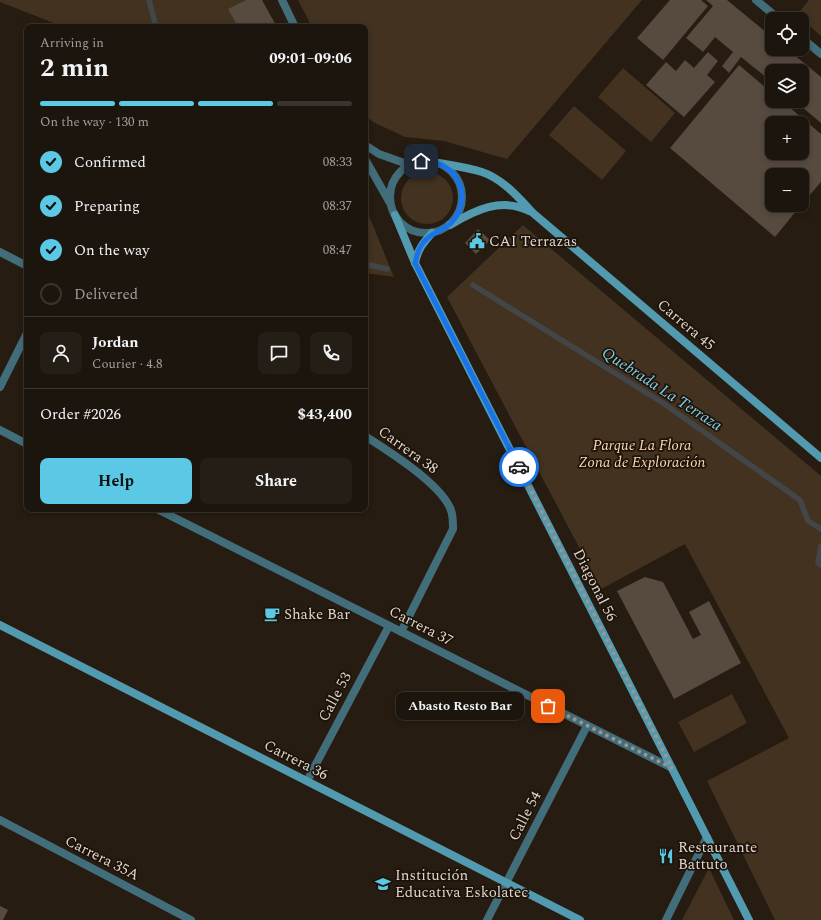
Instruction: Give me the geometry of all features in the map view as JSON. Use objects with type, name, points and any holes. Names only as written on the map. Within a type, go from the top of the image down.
[{"type":"street","points":[[282,0],[294,24]]},
{"type":"street","points":[[756,0],[771,12]]},
{"type":"street","points":[[809,44],[821,54]]},
{"type":"street","points":[[368,147],[379,154],[410,165]]},
{"type":"street","points":[[368,164],[395,215],[401,223],[416,232],[432,233],[442,230],[450,225],[457,216],[462,205],[462,194],[459,182],[453,172],[444,166],[433,162],[421,161],[410,165],[400,173],[393,183],[390,194],[391,206]]},
{"type":"street","name":"Carrera 45","points":[[433,162],[483,172],[499,181],[534,213],[821,458]]},
{"type":"street","name":"Carrera 45","points":[[450,225],[472,212],[500,204],[514,205],[534,213]]},
{"type":"street","name":"Diagonal 56","points":[[395,215],[415,263],[750,920]]},
{"type":"street","points":[[415,263],[418,250],[422,243],[432,233]]},
{"type":"street","points":[[0,252],[24,264]]},
{"type":"street","points":[[0,387],[24,339]]},
{"type":"street","points":[[0,430],[24,442]]},
{"type":"street","name":"Carrera 38","points":[[368,438],[417,471],[448,503],[452,513],[453,529],[401,632]]},
{"type":"street","name":"Carrera 37","points":[[163,512],[672,768]]},
{"type":"street","name":"Carrera 36","points":[[0,625],[580,920]]},
{"type":"street","name":"Calle 53","points":[[307,781],[389,626]]},
{"type":"street","name":"Calle 54","points":[[487,920],[587,726]]},
{"type":"street","name":"Carrera 35A","points":[[0,820],[191,920]]},
{"type":"street","points":[[666,920],[707,837]]},
{"type":"green space","points":[[0,0],[246,0],[229,10],[236,24],[56,24],[0,2]]},
{"type":"green space","points":[[298,0],[642,0],[507,159],[444,141],[405,137],[373,122],[368,117],[368,24],[310,24]]},
{"type":"green space","points":[[809,0],[821,0],[821,36],[809,26],[809,12],[799,12]]},
{"type":"green space","points":[[623,68],[675,113],[651,142],[598,97]]},
{"type":"green space","points":[[574,106],[626,151],[602,180],[549,135]]},
{"type":"green space","points":[[427,172],[441,176],[449,184],[453,198],[449,212],[441,220],[427,224],[413,220],[405,212],[401,198],[405,184],[413,176]]},
{"type":"green space","points":[[368,213],[394,277],[368,273]]},
{"type":"green space","name":"Parque La Flora Zona de Exploración","points":[[523,225],[821,476],[821,920],[775,920],[707,781],[789,738],[685,544],[601,589],[447,297]]},
{"type":"green space","points":[[732,694],[747,723],[694,752],[678,722]]},
{"type":"green space","points":[[709,868],[734,920],[682,920]]},
{"type":"building","points":[[246,0],[262,0],[275,24],[236,24],[228,9]]},
{"type":"building","points":[[670,0],[701,0],[708,6],[663,60],[637,38]]},
{"type":"building","points":[[706,0],[727,0],[765,31],[765,56],[796,56],[805,64],[765,64],[765,76],[741,57],[729,73],[722,66],[733,52],[715,37],[703,52],[686,38],[713,6]]},
{"type":"building","points":[[708,52],[718,61],[707,75],[715,82],[684,117],[646,85],[666,62],[676,71],[685,60],[694,68]]},
{"type":"building","points":[[739,65],[765,87],[765,108],[790,108],[800,116],[765,116],[765,160],[809,160],[809,124],[821,134],[821,182],[809,196],[809,168],[765,168],[765,212],[795,212],[775,237],[670,148]]},
{"type":"building","points":[[809,67],[821,77],[821,123],[803,108],[809,108]]},
{"type":"building","name":"CAI Terrazas","points":[[478,229],[490,240],[476,254],[465,243]]},
{"type":"building","points":[[645,577],[663,582],[693,639],[701,635],[689,612],[709,601],[741,663],[674,699],[617,591]]},
{"type":"building","points":[[0,906],[8,910],[3,920],[0,920]]},
{"type":"waterway","name":"Quebrada La Terraza","points":[[149,0],[155,24]]},
{"type":"waterway","name":"Quebrada La Terraza","points":[[368,265],[387,269]]},
{"type":"waterway","name":"Quebrada La Terraza","points":[[473,285],[663,403],[800,500],[808,521],[821,529]]},
{"type":"waterway","name":"Quebrada La Terraza","points":[[821,546],[818,563],[821,565]]},
{"type":"way so far","points":[[519,467],[672,768],[548,706]]},
{"type":"place","name":"CAI Terrazas","points":[[477,241]]},
{"type":"place","name":"Shake Bar","points":[[272,614]]},
{"type":"place","name":"Abasto Resto Bar","points":[[548,706]]},
{"type":"place","name":"Restaurante Battuto","points":[[666,856]]},
{"type":"place","name":"Institución Educativa Eskolatec","points":[[383,884]]},
{"type":"route","points":[[421,161],[433,162],[444,166],[453,172],[459,182],[462,194],[462,205],[457,216],[450,225],[442,230],[432,233],[422,243],[418,250],[415,263],[519,467]]}]
